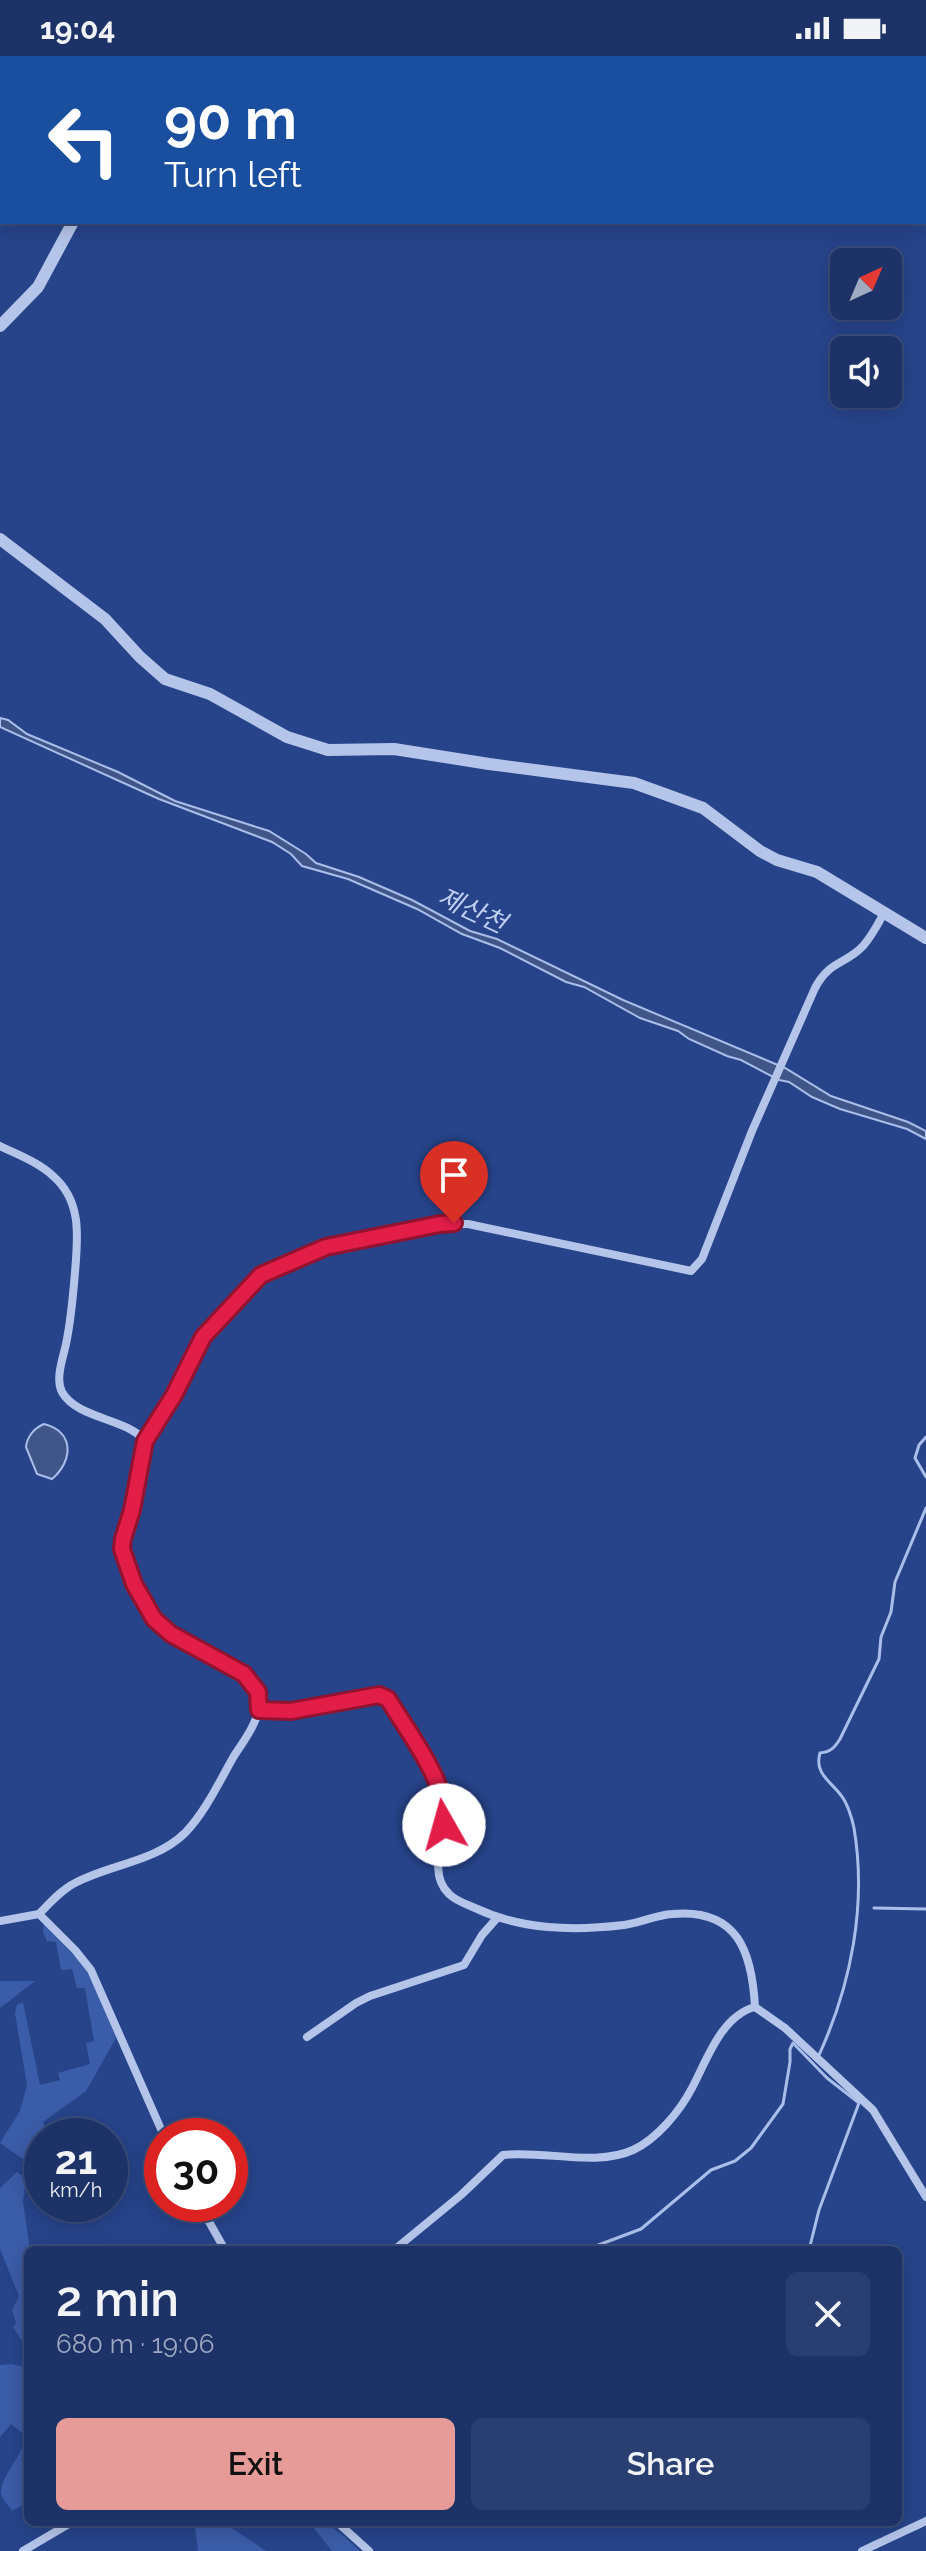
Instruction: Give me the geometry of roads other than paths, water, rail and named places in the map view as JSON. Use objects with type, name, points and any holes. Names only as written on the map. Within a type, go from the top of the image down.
[{"type":"street","points":[[0,326],[38,287],[72,224]]},
{"type":"street","points":[[0,539],[105,619],[165,679],[210,694],[287,737],[328,750],[394,749],[634,783],[703,808],[769,856],[817,872],[926,938]]},
{"type":"street","points":[[0,1921],[39,1914],[73,1884],[166,1848],[186,1832],[213,1793],[259,1710],[258,1692],[244,1674],[171,1634],[154,1619],[134,1584],[122,1549],[145,1441],[178,1388],[197,1346],[246,1290],[267,1271],[326,1247],[440,1224],[468,1224],[691,1271],[702,1259],[773,1083],[822,975],[864,946],[884,913]]},
{"type":"street","points":[[0,1146],[52,1174],[67,1190],[73,1204],[78,1240],[72,1314],[60,1373],[62,1393],[85,1410],[128,1429],[145,1441]]},
{"type":"street","points":[[259,1710],[291,1711],[379,1695],[388,1699],[442,1791],[446,1816],[440,1845],[439,1874],[445,1890],[459,1901],[497,1918],[533,1925],[574,1929],[642,1922],[671,1914],[712,1919],[728,1927],[742,1943],[754,1985],[755,2007]]},
{"type":"street","points":[[39,1914],[91,1970],[156,2118]]},
{"type":"street","points":[[307,2037],[370,1996],[464,1965],[482,1935],[497,1918]]},
{"type":"street","points":[[755,2007],[785,2028],[873,2110],[926,2197]]},
{"type":"street","points":[[399,2246],[461,2195],[503,2155],[615,2156],[639,2147],[661,2129],[684,2100],[727,2027],[742,2013],[755,2007]]},
{"type":"street","points":[[209,2222],[223,2246]]},
{"type":"street","points":[[862,2551],[877,2548],[926,2521]]},
{"type":"street","points":[[23,2551],[65,2526]]},
{"type":"street","points":[[341,2526],[369,2551]]},
{"type":"waterway","points":[[926,1437],[919,1445],[915,1458],[926,1477]]},
{"type":"waterway","points":[[819,2055],[848,1973],[859,1886],[852,1820],[843,1797],[821,1771],[820,1753],[832,1749],[840,1739],[879,1659],[881,1637],[891,1612],[895,1582],[926,1508]]},
{"type":"waterway","points":[[874,1908],[926,1909]]},
{"type":"waterway","points":[[596,2246],[641,2229],[711,2170],[735,2161],[751,2148],[783,2104],[793,2043],[827,2078],[859,2103],[819,2210],[810,2246]]},
{"type":"water label","name":"제산천","points":[[472,910]]}]
